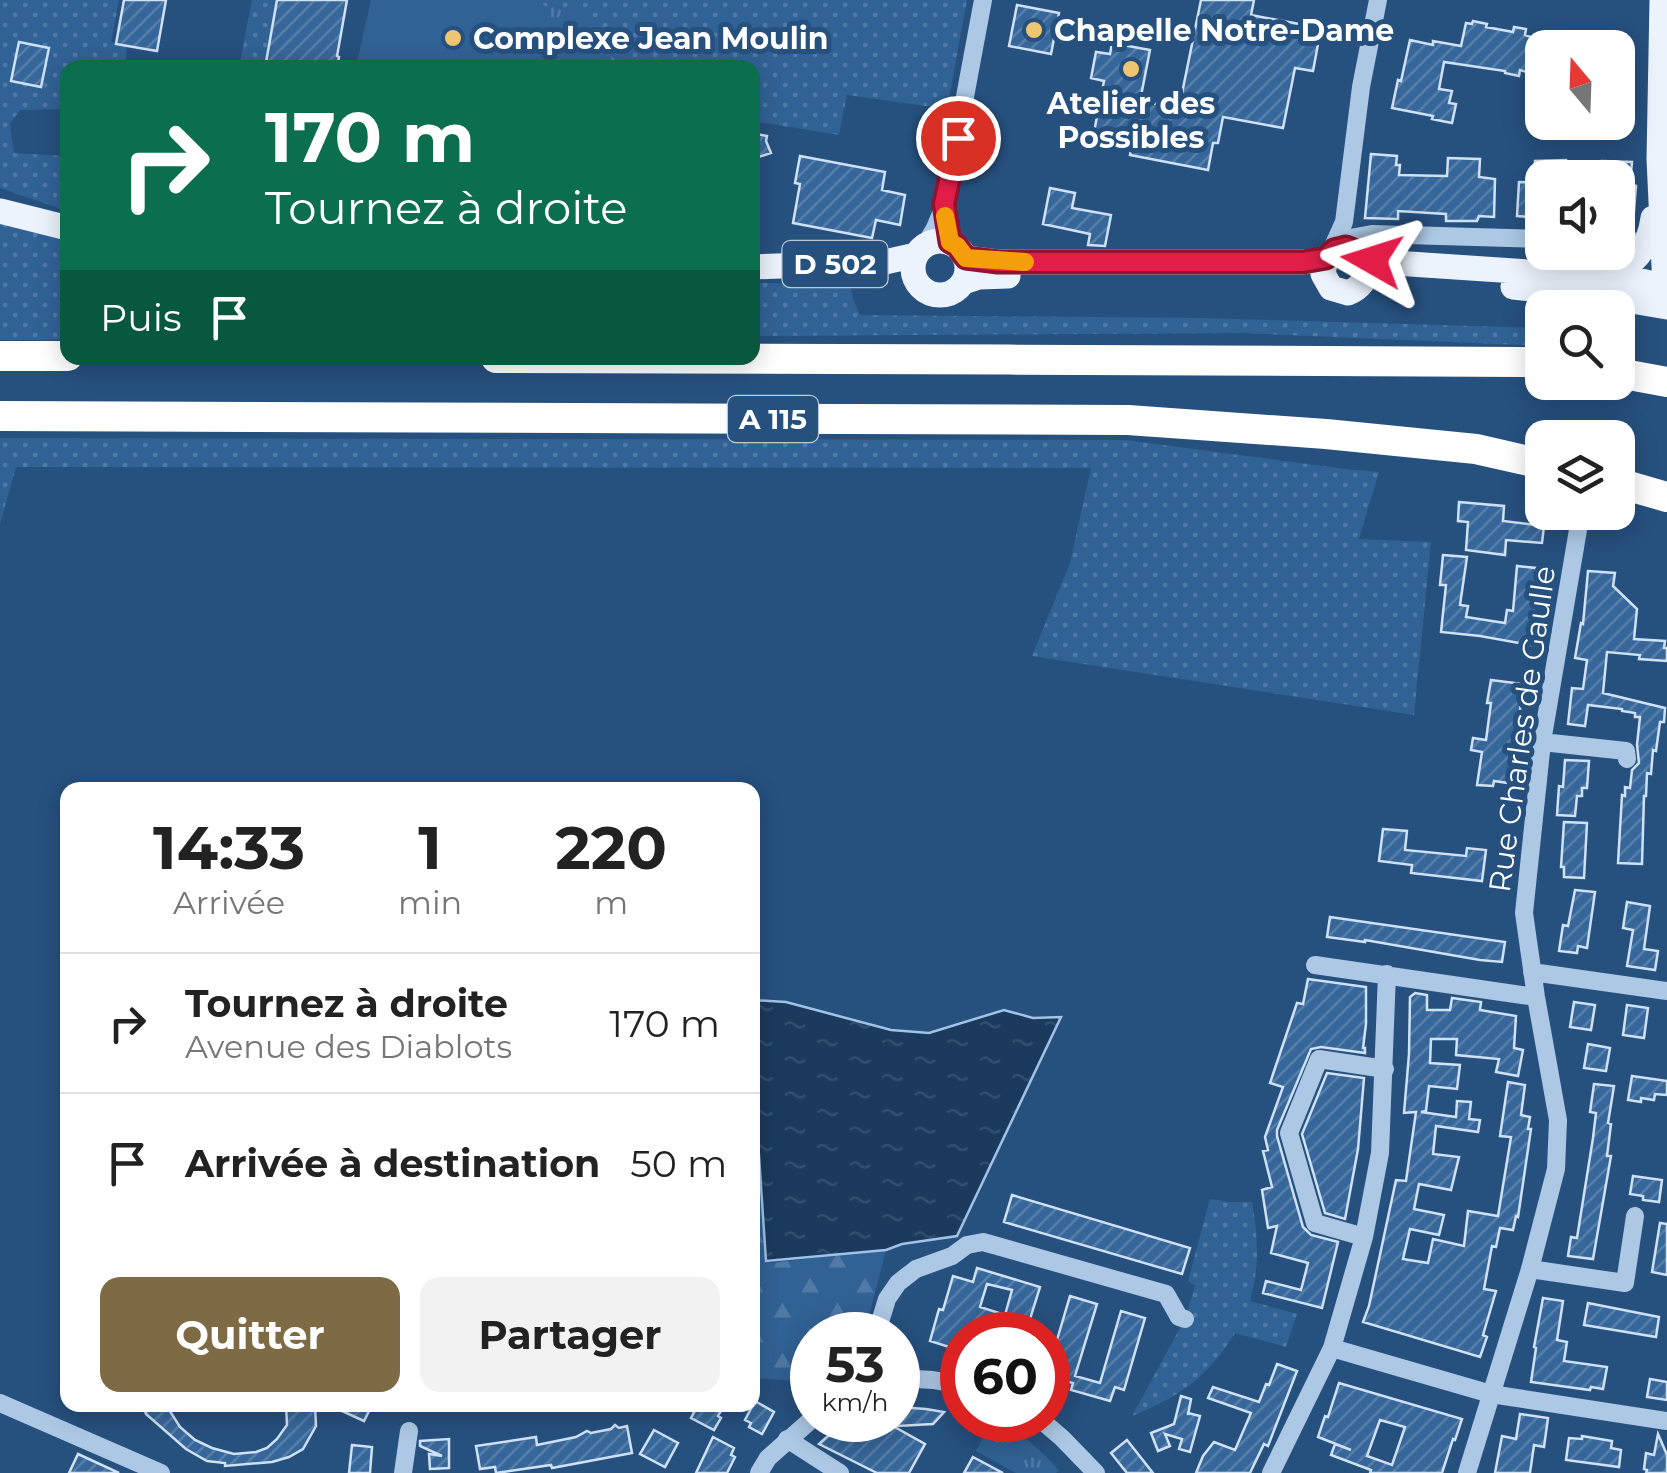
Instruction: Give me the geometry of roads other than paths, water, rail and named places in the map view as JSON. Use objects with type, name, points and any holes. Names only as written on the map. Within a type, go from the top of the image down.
[{"type":"highway","points":[[0,356],[60,356]]},
{"type":"highway","name":"A 115","points":[[760,360],[1525,362]]},
{"type":"highway","points":[[1635,376],[1667,382]]},
{"type":"highway","name":"A 115","points":[[0,416],[1128,420],[1476,449],[1525,460]]},
{"type":"highway","points":[[1635,489],[1667,497]]},
{"type":"main road","points":[[1662,0],[1660,158],[1667,297]]},
{"type":"main road","points":[[1599,277],[1620,270],[1644,251],[1660,158]]},
{"type":"main road","points":[[0,209],[60,226]]},
{"type":"main road","name":"D 502","points":[[1346,255],[1394,277],[1620,299],[1667,297]]},
{"type":"main road","name":"D 502","points":[[760,268],[939,260],[1303,262],[1346,255],[1395,263],[1633,279],[1667,297]]},
{"type":"street","points":[[939,260],[944,204],[983,0]]},
{"type":"street","points":[[1346,255],[1361,86],[1378,0]]},
{"type":"street","points":[[1346,255],[1372,234],[1525,238]]},
{"type":"street","points":[[1635,242],[1648,242]]},
{"type":"street","name":"Rue Charles de Gaulle","points":[[1467,1473],[1530,1269],[1556,1169],[1558,1120],[1524,914],[1542,742],[1578,530]]},
{"type":"street","points":[[1542,742],[1627,748]]},
{"type":"street","points":[[1316,965],[1536,997]]},
{"type":"street","points":[[1532,972],[1667,990]]},
{"type":"street","points":[[1271,1473],[1332,1348],[1364,1237],[1380,1152],[1387,974]]},
{"type":"street","points":[[1364,1237],[1315,1222],[1290,1133],[1318,1060],[1385,1068]]},
{"type":"street","points":[[1530,1269],[1625,1282],[1635,1216]]},
{"type":"street","points":[[883,1312],[898,1283],[916,1268],[983,1242],[1166,1294],[1179,1317],[1185,1319]]},
{"type":"street","points":[[1332,1348],[1491,1394],[1667,1421]]},
{"type":"street","points":[[0,1404],[161,1473]]},
{"type":"street","points":[[403,1473],[409,1431]]},
{"type":"street","points":[[759,1473],[790,1437]]},
{"type":"street","points":[[787,1439],[840,1473]]},
{"type":"street","points":[[1066,1442],[1096,1473]]},
{"type":"water","points":[[760,1000],[786,1002],[891,1030],[929,1033],[1004,1010],[1033,1018],[1061,1017],[957,1236],[886,1250],[766,1261],[760,1171]]},
{"type":"place","name":"Chapelle Notre-Dame","points":[[1034,30]]},
{"type":"place","name":"Complexe Jean Moulin","points":[[453,38]]},
{"type":"place","name":"Atelier des Possibles","points":[[1131,69]]}]
